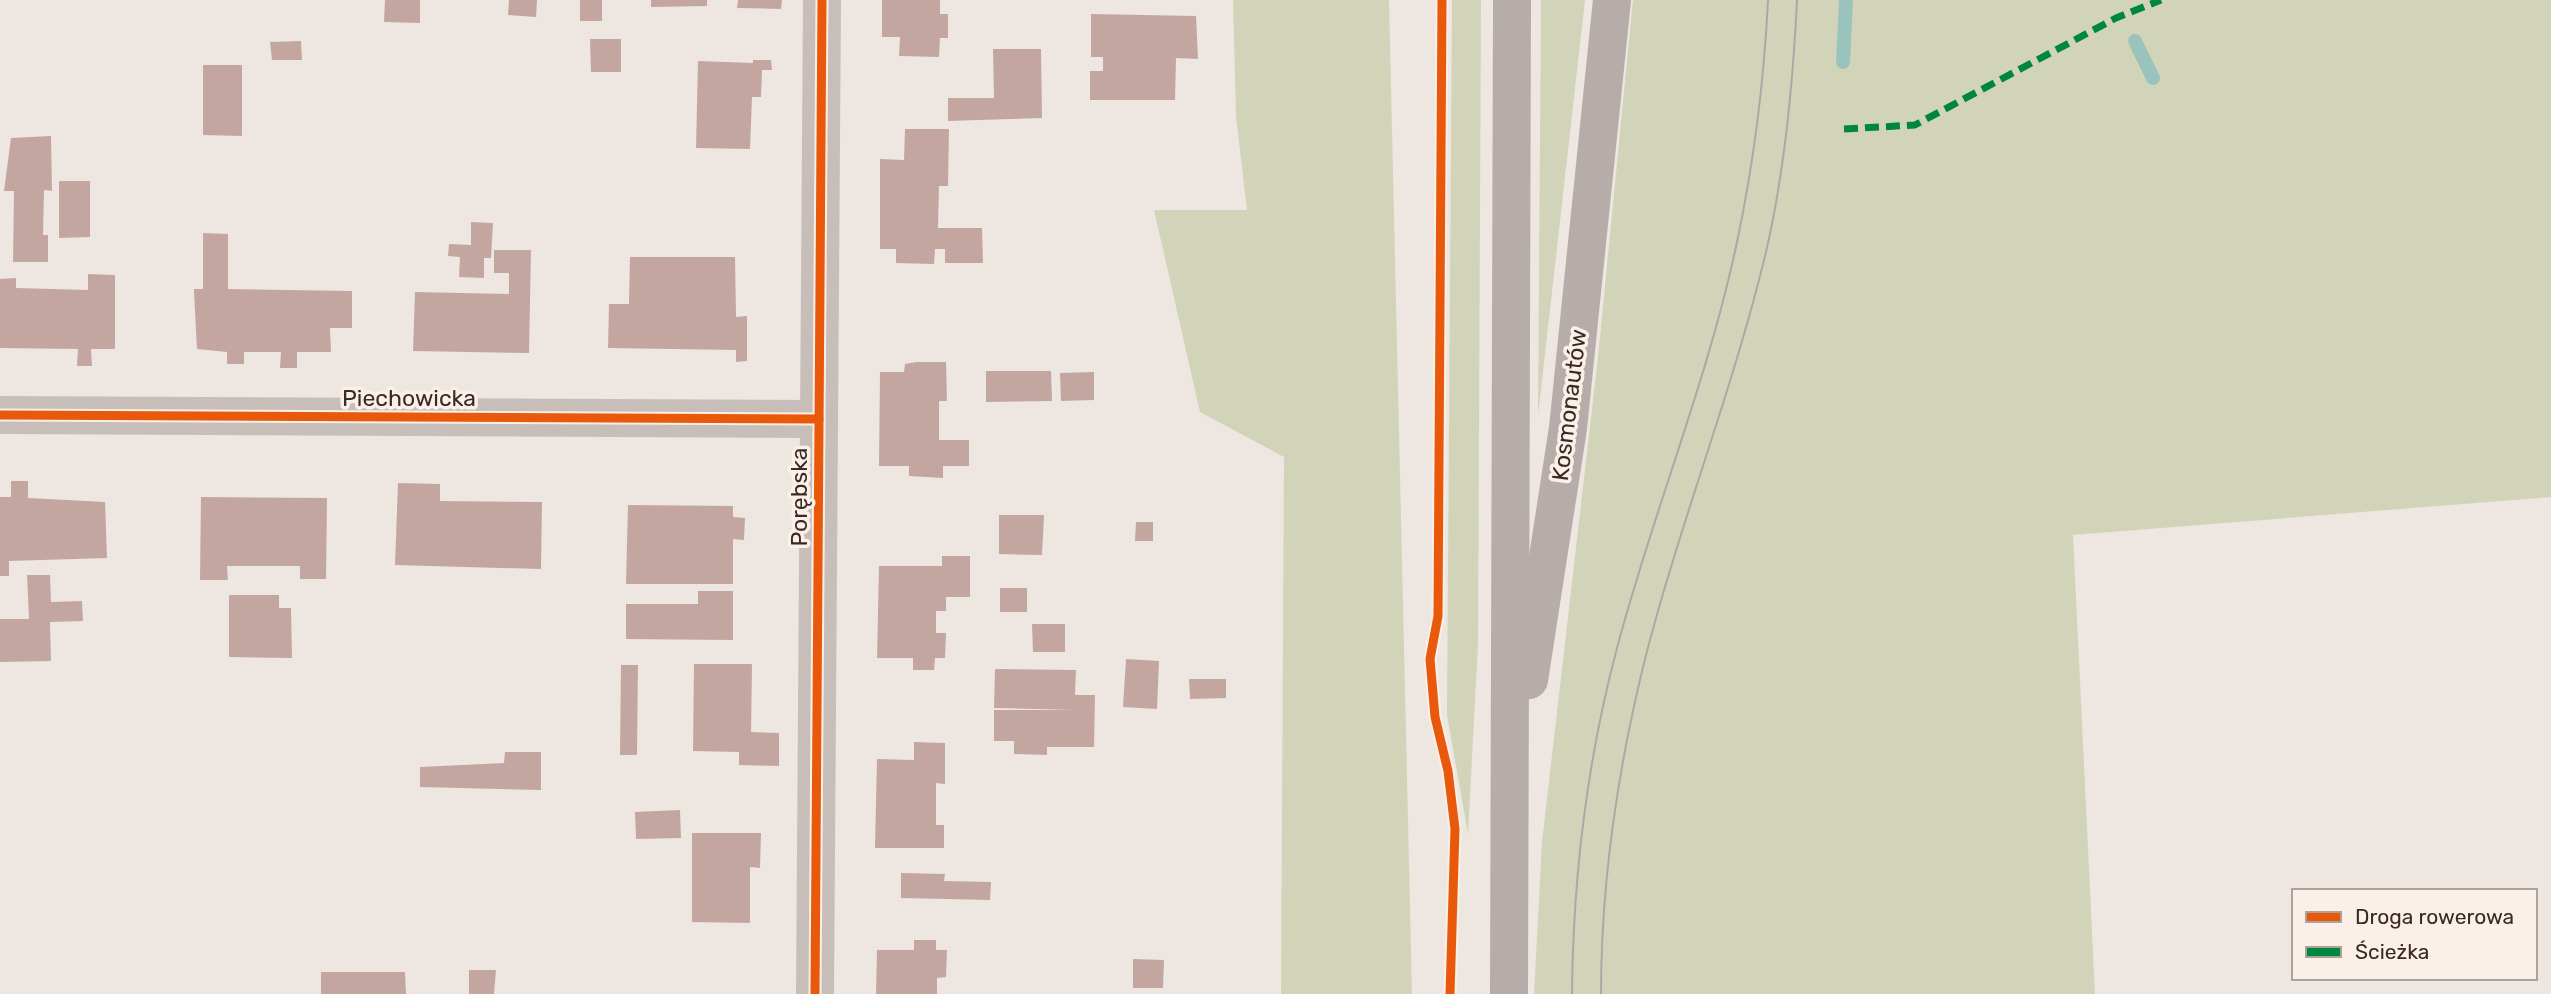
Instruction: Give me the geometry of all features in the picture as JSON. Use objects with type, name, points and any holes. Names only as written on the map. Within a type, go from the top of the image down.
[{"type":"main road","name":"Kosmonautów","points":[[1509,994],[1511,0]]},
{"type":"main road","name":"Kosmonautów","points":[[1509,807],[1569,428],[1612,0]]},
{"type":"street","name":"Porębska","points":[[815,994],[822,0]]},
{"type":"street","name":"Piechowicka","points":[[0,415],[819,419]]},
{"type":"green space","points":[[1233,0],[1389,0],[1412,994],[1281,994],[1284,457],[1200,412],[1154,210],[1247,210],[1236,116]]},
{"type":"green space","points":[[1452,0],[1481,0],[1478,644],[1468,834],[1447,715]]},
{"type":"green space","points":[[1541,0],[1585,0],[1538,416]]},
{"type":"green space","points":[[1633,0],[2551,0],[2551,497],[2073,535],[2095,994],[1534,994],[1542,842],[1598,357]]},
{"type":"building","points":[[385,0],[420,0],[420,23],[384,22]]},
{"type":"building","points":[[509,0],[537,0],[536,17],[508,15]]},
{"type":"building","points":[[580,0],[602,0],[602,21],[580,21]]},
{"type":"building","points":[[651,0],[707,0],[707,6],[651,7]]},
{"type":"building","points":[[738,0],[782,0],[781,9],[737,8]]},
{"type":"building","points":[[882,0],[940,0],[940,14],[948,14],[948,38],[940,38],[939,57],[899,56],[900,37],[882,37]]},
{"type":"building","points":[[1091,14],[1196,16],[1198,59],[1176,58],[1175,100],[1090,100],[1090,71],[1103,71],[1103,57],[1091,57]]},
{"type":"building","points":[[590,39],[621,39],[621,72],[591,72]]},
{"type":"building","points":[[301,41],[302,60],[272,60],[270,42]]},
{"type":"building","points":[[993,49],[1041,49],[1042,118],[948,121],[948,98],[994,98]]},
{"type":"building","points":[[753,60],[771,60],[772,70],[762,70],[761,97],[752,97],[750,149],[696,148],[698,61],[753,63]]},
{"type":"building","points":[[203,65],[242,65],[242,136],[203,135]]},
{"type":"building","points":[[905,129],[949,129],[948,186],[939,186],[938,228],[982,228],[983,263],[945,263],[945,249],[935,249],[934,264],[896,263],[896,249],[880,249],[880,159],[904,160]]},
{"type":"building","points":[[51,136],[52,191],[44,190],[43,235],[48,235],[48,262],[13,262],[14,191],[4,191],[11,138]]},
{"type":"building","points":[[59,181],[90,181],[90,237],[59,238]]},
{"type":"building","points":[[471,222],[493,223],[491,258],[484,258],[484,278],[459,277],[460,257],[448,256],[449,244],[471,245]]},
{"type":"building","points":[[203,233],[228,234],[228,289],[352,291],[352,328],[330,328],[331,352],[297,352],[297,368],[280,368],[281,352],[244,352],[244,364],[227,364],[227,352],[197,349],[194,289],[203,289]]},
{"type":"building","points":[[494,250],[531,250],[529,353],[413,351],[415,292],[509,294],[509,273],[494,273]]},
{"type":"building","points":[[630,257],[735,257],[736,317],[747,316],[747,361],[736,362],[736,350],[608,348],[609,304],[629,304]]},
{"type":"building","points":[[88,274],[115,275],[115,349],[91,349],[92,366],[77,366],[78,349],[0,348],[0,279],[16,278],[16,288],[88,290]]},
{"type":"building","points":[[946,362],[947,401],[939,401],[939,440],[969,440],[969,466],[943,466],[943,478],[909,476],[909,466],[879,466],[880,372],[904,372],[905,364]]},
{"type":"building","points":[[986,371],[1051,371],[1052,401],[986,402]]},
{"type":"building","points":[[1094,372],[1094,400],[1061,401],[1060,373]]},
{"type":"building","points":[[11,481],[28,481],[28,498],[105,502],[107,558],[9,561],[9,576],[0,576],[0,497],[11,497]]},
{"type":"building","points":[[398,483],[440,484],[440,501],[542,502],[541,569],[395,565]]},
{"type":"building","points":[[201,497],[327,498],[326,579],[300,579],[300,566],[227,566],[228,580],[200,580]]},
{"type":"building","points":[[628,505],[733,506],[733,517],[745,518],[744,540],[733,539],[733,584],[626,584]]},
{"type":"building","points":[[999,515],[1044,515],[1042,555],[999,554]]},
{"type":"building","points":[[1136,522],[1153,522],[1153,541],[1135,541]]},
{"type":"building","points":[[942,556],[970,556],[970,597],[946,597],[946,611],[936,611],[936,633],[946,633],[945,658],[935,658],[934,670],[913,670],[913,658],[877,658],[879,566],[942,566]]},
{"type":"building","points":[[27,575],[50,575],[51,602],[82,601],[83,621],[50,622],[51,661],[0,662],[0,619],[29,619]]},
{"type":"building","points":[[1000,588],[1027,588],[1027,612],[1000,612]]},
{"type":"building","points":[[698,591],[733,591],[733,640],[626,639],[626,604],[698,604]]},
{"type":"building","points":[[229,595],[279,595],[279,608],[291,608],[292,658],[229,657]]},
{"type":"building","points":[[1032,624],[1065,624],[1065,652],[1033,652]]},
{"type":"building","points":[[1126,659],[1159,661],[1157,709],[1123,707]]},
{"type":"building","points":[[694,664],[752,664],[751,732],[779,733],[779,766],[739,765],[739,752],[693,751]]},
{"type":"building","points":[[621,665],[638,665],[637,755],[620,755]]},
{"type":"building","points":[[995,669],[1076,670],[1075,695],[1095,695],[1094,747],[1047,747],[1047,755],[1014,754],[1014,741],[994,741],[994,710],[1074,710],[994,708]]},
{"type":"building","points":[[1189,679],[1226,679],[1226,698],[1190,699]]},
{"type":"building","points":[[914,742],[945,743],[945,784],[936,783],[936,825],[944,825],[944,848],[875,848],[877,759],[914,760]]},
{"type":"building","points":[[505,752],[541,752],[541,790],[420,787],[420,767],[504,763]]},
{"type":"building","points":[[680,810],[681,838],[636,839],[635,812]]},
{"type":"building","points":[[692,833],[761,833],[760,868],[750,867],[750,923],[692,922]]},
{"type":"building","points":[[901,873],[945,874],[944,881],[991,882],[990,900],[901,898]]},
{"type":"building","points":[[914,940],[936,940],[936,950],[947,950],[946,977],[937,978],[937,994],[876,994],[877,950],[914,950]]},
{"type":"building","points":[[1133,959],[1164,960],[1163,988],[1133,988]]},
{"type":"building","points":[[469,970],[496,970],[494,994],[469,994]]},
{"type":"building","points":[[321,972],[405,972],[406,994],[321,994]]},
{"type":"waterway","points":[[1843,62],[1846,0]]},
{"type":"waterway","points":[[2135,41],[2153,78]]},
{"type":"tram line","points":[[1572,994],[1579,863],[1597,733],[1631,597],[1711,345],[1737,242],[1757,121],[1768,0]]},
{"type":"tram line","points":[[1601,994],[1608,867],[1619,783],[1635,700],[1659,608],[1738,355],[1766,252],[1787,127],[1797,0]]},
{"type":"marked path","points":[[1844,129],[1915,125],[2116,18],[2161,0]]},
{"type":"cycle path","points":[[815,994],[822,0]]},
{"type":"cycle path","points":[[1442,0],[1438,616],[1430,659],[1435,717],[1448,771],[1455,829],[1450,994]]},
{"type":"cycle path","points":[[0,415],[819,419]]}]
